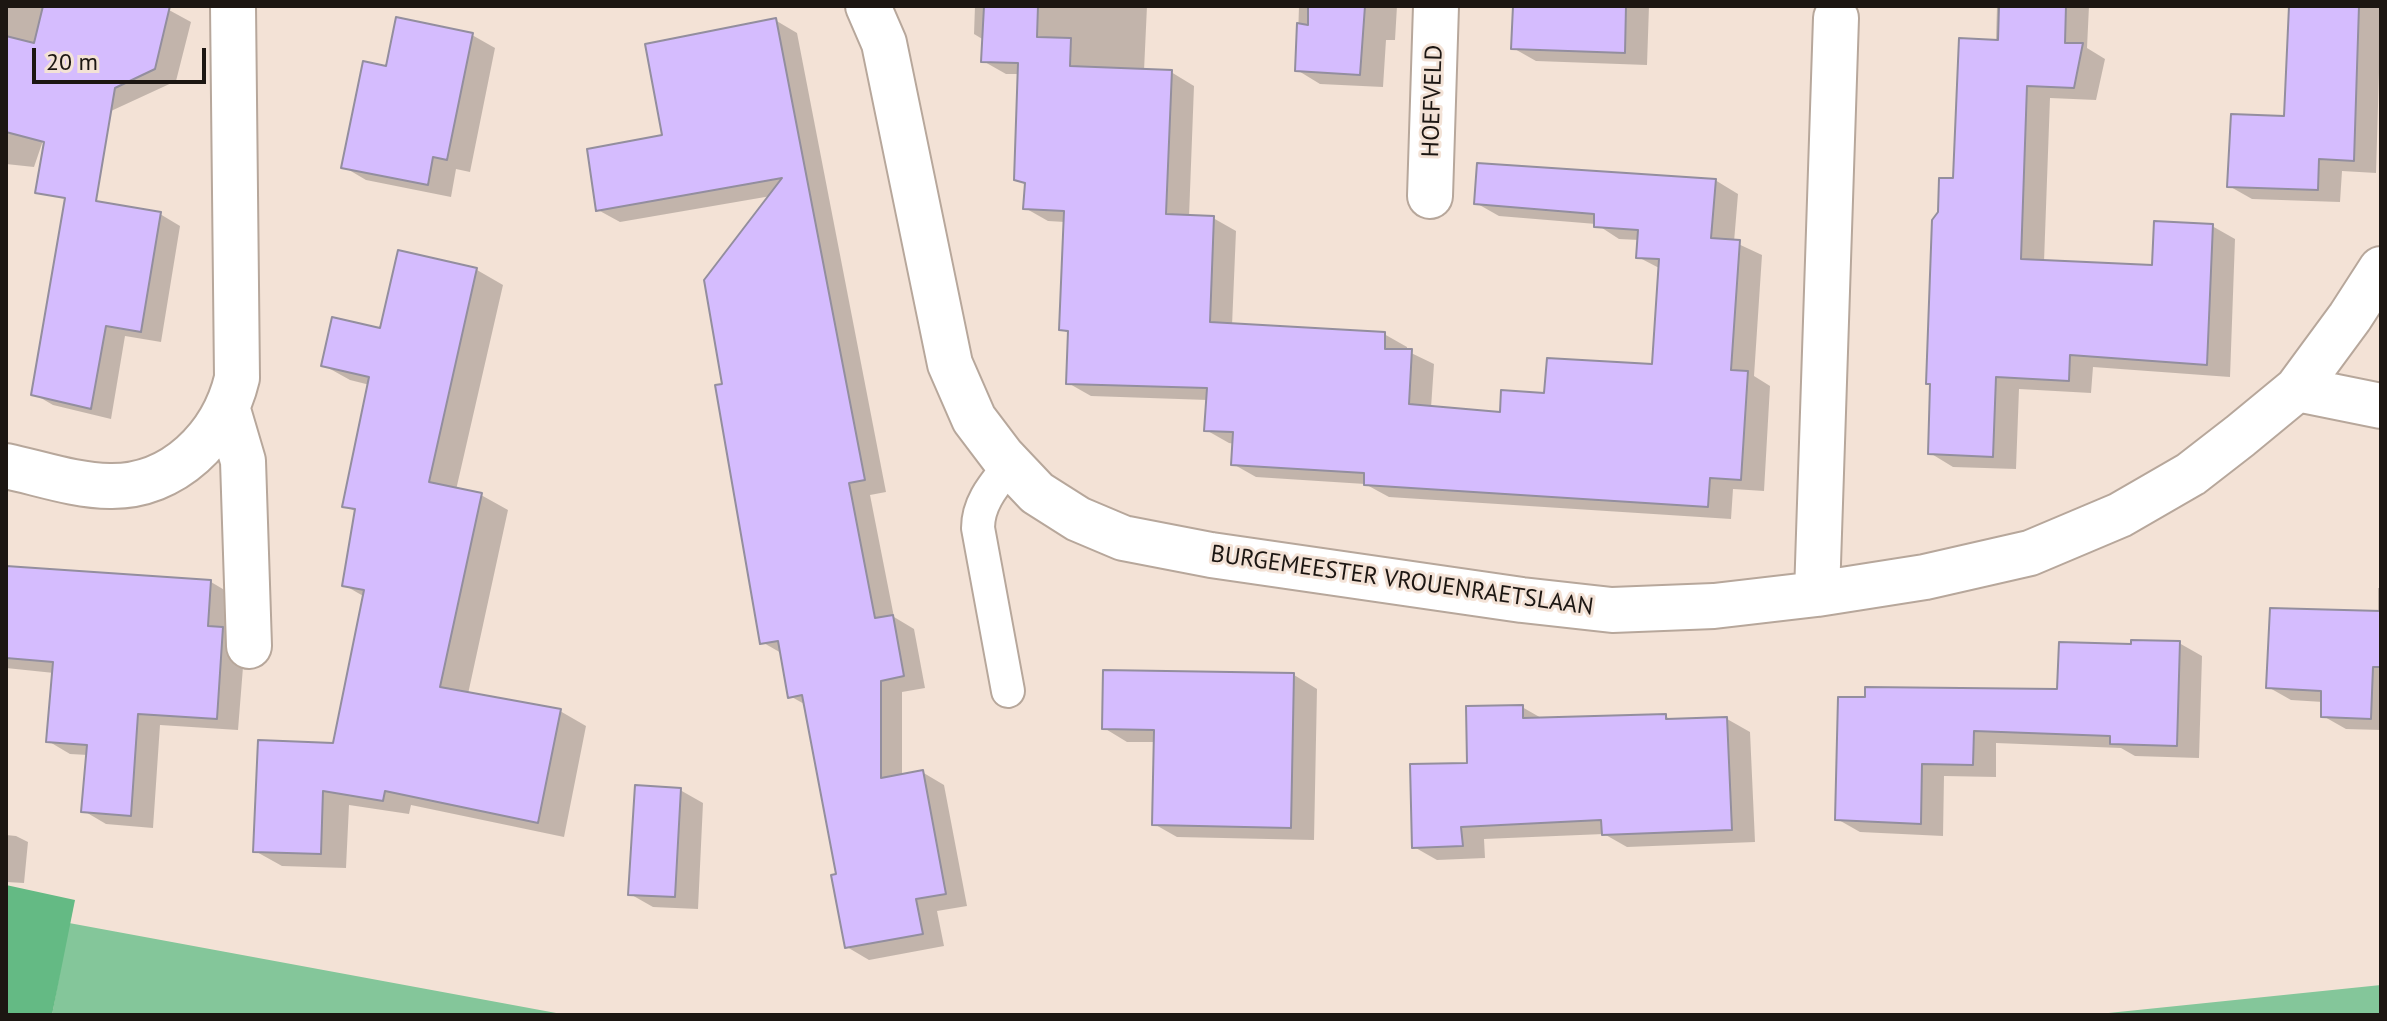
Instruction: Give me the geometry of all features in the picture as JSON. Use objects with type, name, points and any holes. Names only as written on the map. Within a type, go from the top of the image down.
[{"type":"street","points":[[6,466],[109,486],[145,482],[194,454],[214,433],[228,410],[237,378],[233,6]]},
{"type":"street","name":"BURGEMEESTER VROUENRAETSLAAN","points":[[868,6],[884,43],[950,364],[974,419],[1010,465],[1037,493],[1078,519],[1123,538],[1211,555],[1612,610],[1714,606],[1817,594],[1925,577],[2030,553],[2120,515],[2191,474],[2297,389],[2381,269]]},
{"type":"street","name":"HOEFVELD","points":[[1430,196],[1436,6]]},
{"type":"street","points":[[1817,594],[1836,18]]},
{"type":"street","points":[[2297,389],[2381,406]]},
{"type":"street","points":[[228,410],[243,461],[249,646]]},
{"type":"lane","points":[[1008,691],[978,514],[987,494],[1010,465]]},
{"type":"green space","points":[[6,885],[75,900],[52,1015],[6,1015]]},
{"type":"green space","points":[[69,923],[567,1015],[52,1015]]},
{"type":"green space","points":[[2381,985],[2381,1015],[2089,1015]]},
{"type":"building","points":[[43,6],[170,6],[155,69],[115,88],[96,201],[161,212],[141,332],[106,326],[91,409],[31,395],[65,198],[35,193],[44,142],[6,132],[6,36],[34,43]]},
{"type":"building","points":[[984,6],[1038,6],[1037,37],[1071,38],[1070,66],[1172,70],[1166,214],[1214,216],[1210,322],[1385,332],[1385,349],[1412,349],[1409,404],[1500,412],[1501,390],[1544,393],[1547,358],[1652,364],[1659,259],[1636,258],[1638,230],[1594,227],[1594,214],[1474,204],[1477,163],[1716,179],[1711,238],[1740,240],[1731,370],[1748,371],[1741,480],[1710,478],[1708,507],[1364,485],[1364,473],[1231,465],[1233,432],[1204,431],[1207,388],[1066,384],[1068,331],[1059,330],[1064,211],[1023,209],[1025,183],[1014,180],[1018,63],[981,62]]},
{"type":"building","points":[[1308,6],[1365,6],[1360,75],[1295,71],[1297,23],[1308,25]]},
{"type":"building","points":[[1513,6],[1626,6],[1625,53],[1511,49]]},
{"type":"building","points":[[1999,6],[2066,6],[2065,43],[2083,43],[2074,88],[2027,86],[2021,259],[2152,265],[2154,221],[2213,224],[2207,365],[2070,355],[2069,381],[1996,377],[1993,457],[1928,454],[1930,384],[1926,384],[1932,220],[1938,212],[1939,178],[1953,178],[1959,38],[1998,40]]},
{"type":"building","points":[[2289,6],[2359,6],[2354,161],[2319,159],[2318,190],[2227,187],[2231,114],[2284,116]]},
{"type":"building","points":[[396,17],[473,33],[447,160],[433,157],[428,185],[341,168],[363,61],[386,66]]},
{"type":"building","points":[[776,18],[865,480],[849,483],[875,618],[893,615],[904,676],[881,681],[881,778],[923,770],[946,894],[916,899],[923,934],[845,948],[831,875],[836,874],[802,695],[788,698],[778,641],[760,644],[715,385],[722,384],[704,280],[782,178],[596,211],[587,149],[662,135],[645,44]]},
{"type":"building","points":[[398,250],[477,268],[429,482],[482,493],[440,687],[561,709],[538,823],[385,791],[383,801],[323,791],[321,854],[253,852],[258,740],[333,743],[364,590],[342,586],[355,509],[342,507],[369,377],[321,366],[332,317],[380,328]]},
{"type":"building","points":[[6,566],[211,580],[208,626],[223,627],[217,719],[138,714],[131,816],[81,812],[87,745],[46,742],[53,662],[6,658]]},
{"type":"building","points":[[2270,608],[2381,611],[2381,667],[2373,667],[2371,719],[2321,717],[2321,691],[2266,688]]},
{"type":"building","points":[[2131,640],[2180,641],[2177,746],[2110,744],[2110,736],[1974,731],[1973,765],[1922,764],[1921,824],[1835,820],[1838,697],[1865,697],[1865,687],[2057,689],[2059,642],[2131,644]]},
{"type":"building","points":[[1103,670],[1294,673],[1291,828],[1152,825],[1154,730],[1102,729]]},
{"type":"building","points":[[1523,705],[1523,718],[1666,714],[1666,719],[1727,717],[1732,830],[1602,835],[1601,820],[1461,827],[1463,846],[1412,848],[1410,764],[1467,763],[1466,706]]},
{"type":"building","points":[[635,785],[681,788],[675,897],[628,895]]}]
